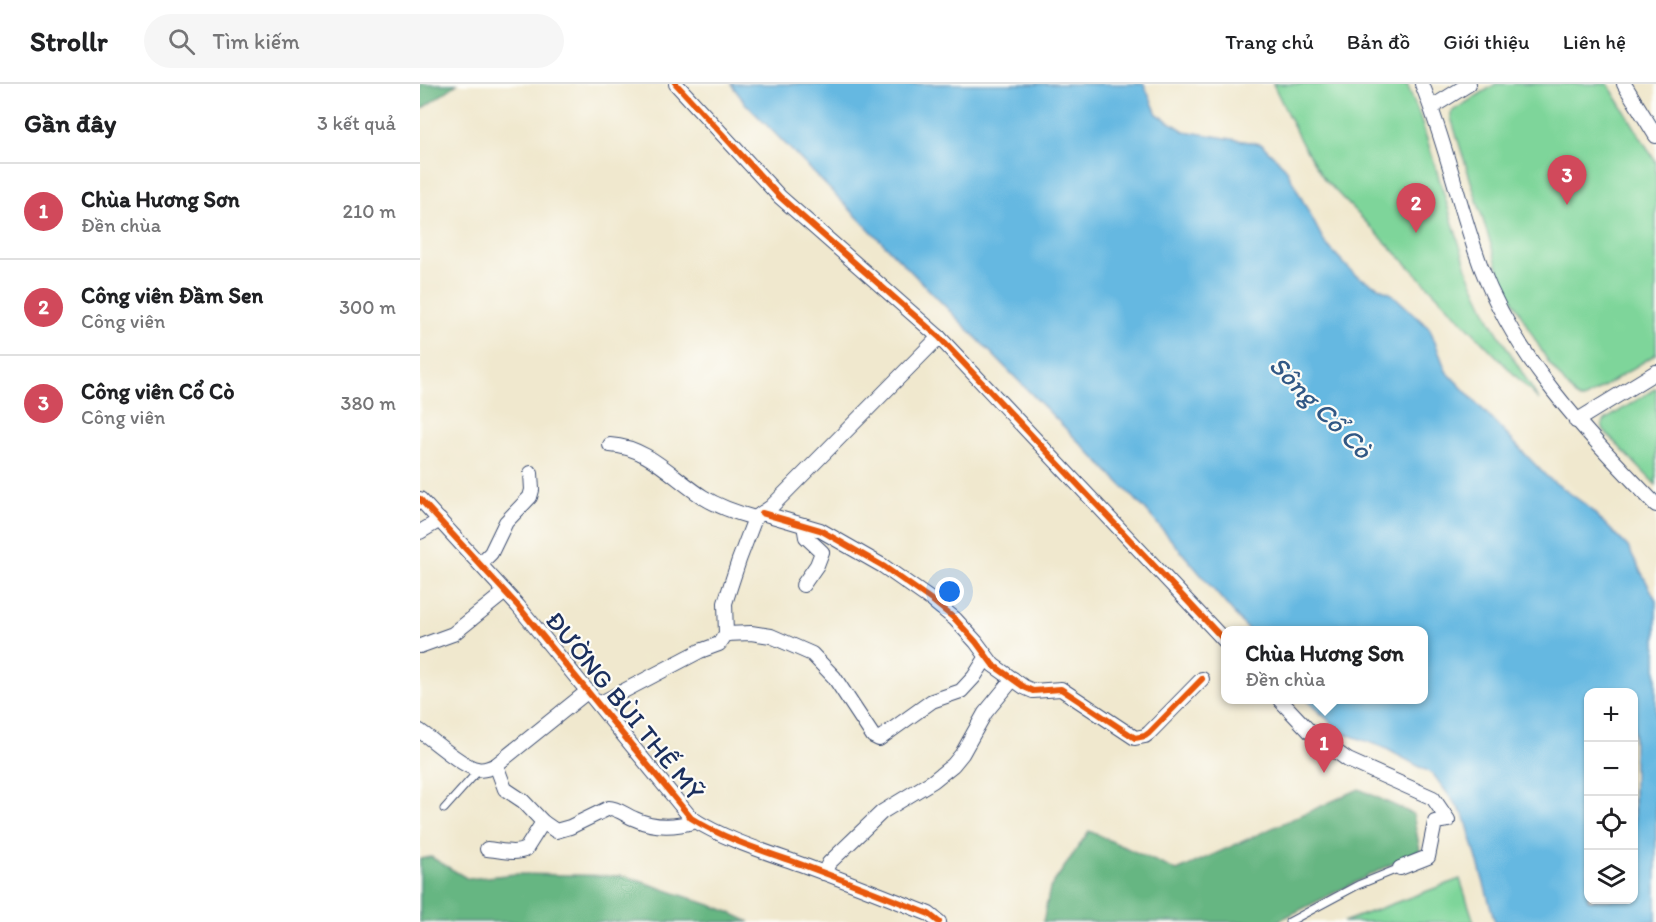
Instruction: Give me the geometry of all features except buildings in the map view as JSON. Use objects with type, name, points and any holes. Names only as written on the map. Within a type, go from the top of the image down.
[{"type":"street","points":[[676,84],[780,197],[939,338],[1221,637]]},
{"type":"street","points":[[1422,84],[1432,107],[1489,285],[1513,332],[1532,363],[1576,421],[1656,505]]},
{"type":"street","points":[[1432,107],[1469,84]]},
{"type":"street","points":[[1624,84],[1656,136]]},
{"type":"street","points":[[599,704],[700,651],[719,644],[726,634],[725,603],[759,515],[771,507],[939,338]]},
{"type":"street","points":[[1576,421],[1656,372]]},
{"type":"street","points":[[609,446],[632,448],[660,465],[704,498],[731,511],[804,525],[837,539],[883,566],[933,601],[966,630],[986,658],[1013,679],[1033,691],[1061,689],[1139,738],[1145,736],[1160,723],[1202,679]]},
{"type":"street","points":[[480,564],[491,553],[506,522],[530,497],[531,473]]},
{"type":"street","name":"ĐƯỜNG BÙI THẾ MỸ","points":[[420,499],[506,592],[691,818],[736,841],[929,914],[939,922]]},
{"type":"street","points":[[420,532],[440,520]]},
{"type":"street","points":[[803,585],[817,565],[822,552],[806,537],[804,525]]},
{"type":"street","points":[[420,646],[453,634],[506,592]]},
{"type":"street","points":[[726,634],[751,633],[771,636],[812,654],[834,677],[873,736],[879,739],[932,701],[961,691],[974,677],[986,658]]},
{"type":"street","points":[[824,873],[829,863],[882,812],[933,781],[952,765],[962,754],[985,713],[1013,679]]},
{"type":"street","points":[[420,731],[467,765],[479,770],[496,765],[588,691]]},
{"type":"street","points":[[1285,704],[1313,735],[1348,760],[1433,798],[1448,820],[1435,822],[1428,857],[1400,868]]},
{"type":"street","points":[[496,765],[505,789],[523,801],[552,829],[561,831],[602,810],[614,808],[638,821],[652,824],[682,825],[696,821]]},
{"type":"street","points":[[487,849],[522,851],[526,849],[543,822]]},
{"type":"lane","points":[[444,809],[479,770]]},
{"type":"lane","points":[[1289,922],[1358,885],[1400,868]]},
{"type":"green space","points":[[420,84],[457,84],[420,110]]},
{"type":"green space","points":[[1273,84],[1407,84],[1420,117],[1469,275],[1491,322],[1539,400],[1324,179],[1301,142]]},
{"type":"green space","points":[[1496,84],[1608,84],[1656,162],[1656,354],[1584,399],[1575,396],[1549,363],[1502,280],[1451,118],[1454,110]]},
{"type":"green space","points":[[1656,388],[1656,485],[1605,432],[1602,425],[1605,420]]},
{"type":"green space","points":[[1359,789],[1413,814],[1420,850],[1276,922],[1043,922],[1050,888],[1089,831],[1177,871]]},
{"type":"green space","points":[[431,857],[468,879],[515,874],[625,876],[722,909],[750,922],[420,922],[420,859]]},
{"type":"green space","points":[[1460,879],[1474,922],[1343,922]]},
{"type":"water","name":"Sông Cổ Cò","points":[[731,84],[1144,84],[1157,114],[1184,131],[1261,144],[1285,167],[1325,243],[1355,275],[1392,294],[1430,329],[1446,371],[1547,477],[1586,505],[1628,547],[1656,600],[1656,922],[1495,922],[1465,817],[1433,774],[1383,747],[1343,733],[1310,704],[1428,704],[1428,626],[1245,626],[1144,508],[745,103]]},
{"type":"cycle path","points":[[676,84],[780,197],[939,337],[1221,637]]},
{"type":"cycle path","points":[[420,499],[518,606],[691,818],[730,838],[929,914],[939,922]]},
{"type":"cycle path","points":[[762,513],[820,530],[883,566],[955,619],[993,665],[1024,687],[1033,691],[1061,689],[1135,738],[1149,733],[1202,679]]},
{"type":"place","name":"Công viên Cổ Cò","points":[[1567,205]]},
{"type":"place","name":"Công viên Đầm Sen","points":[[1416,233]]},
{"type":"place","name":"Chùa Hương Sơn","points":[[1324,773]]}]
